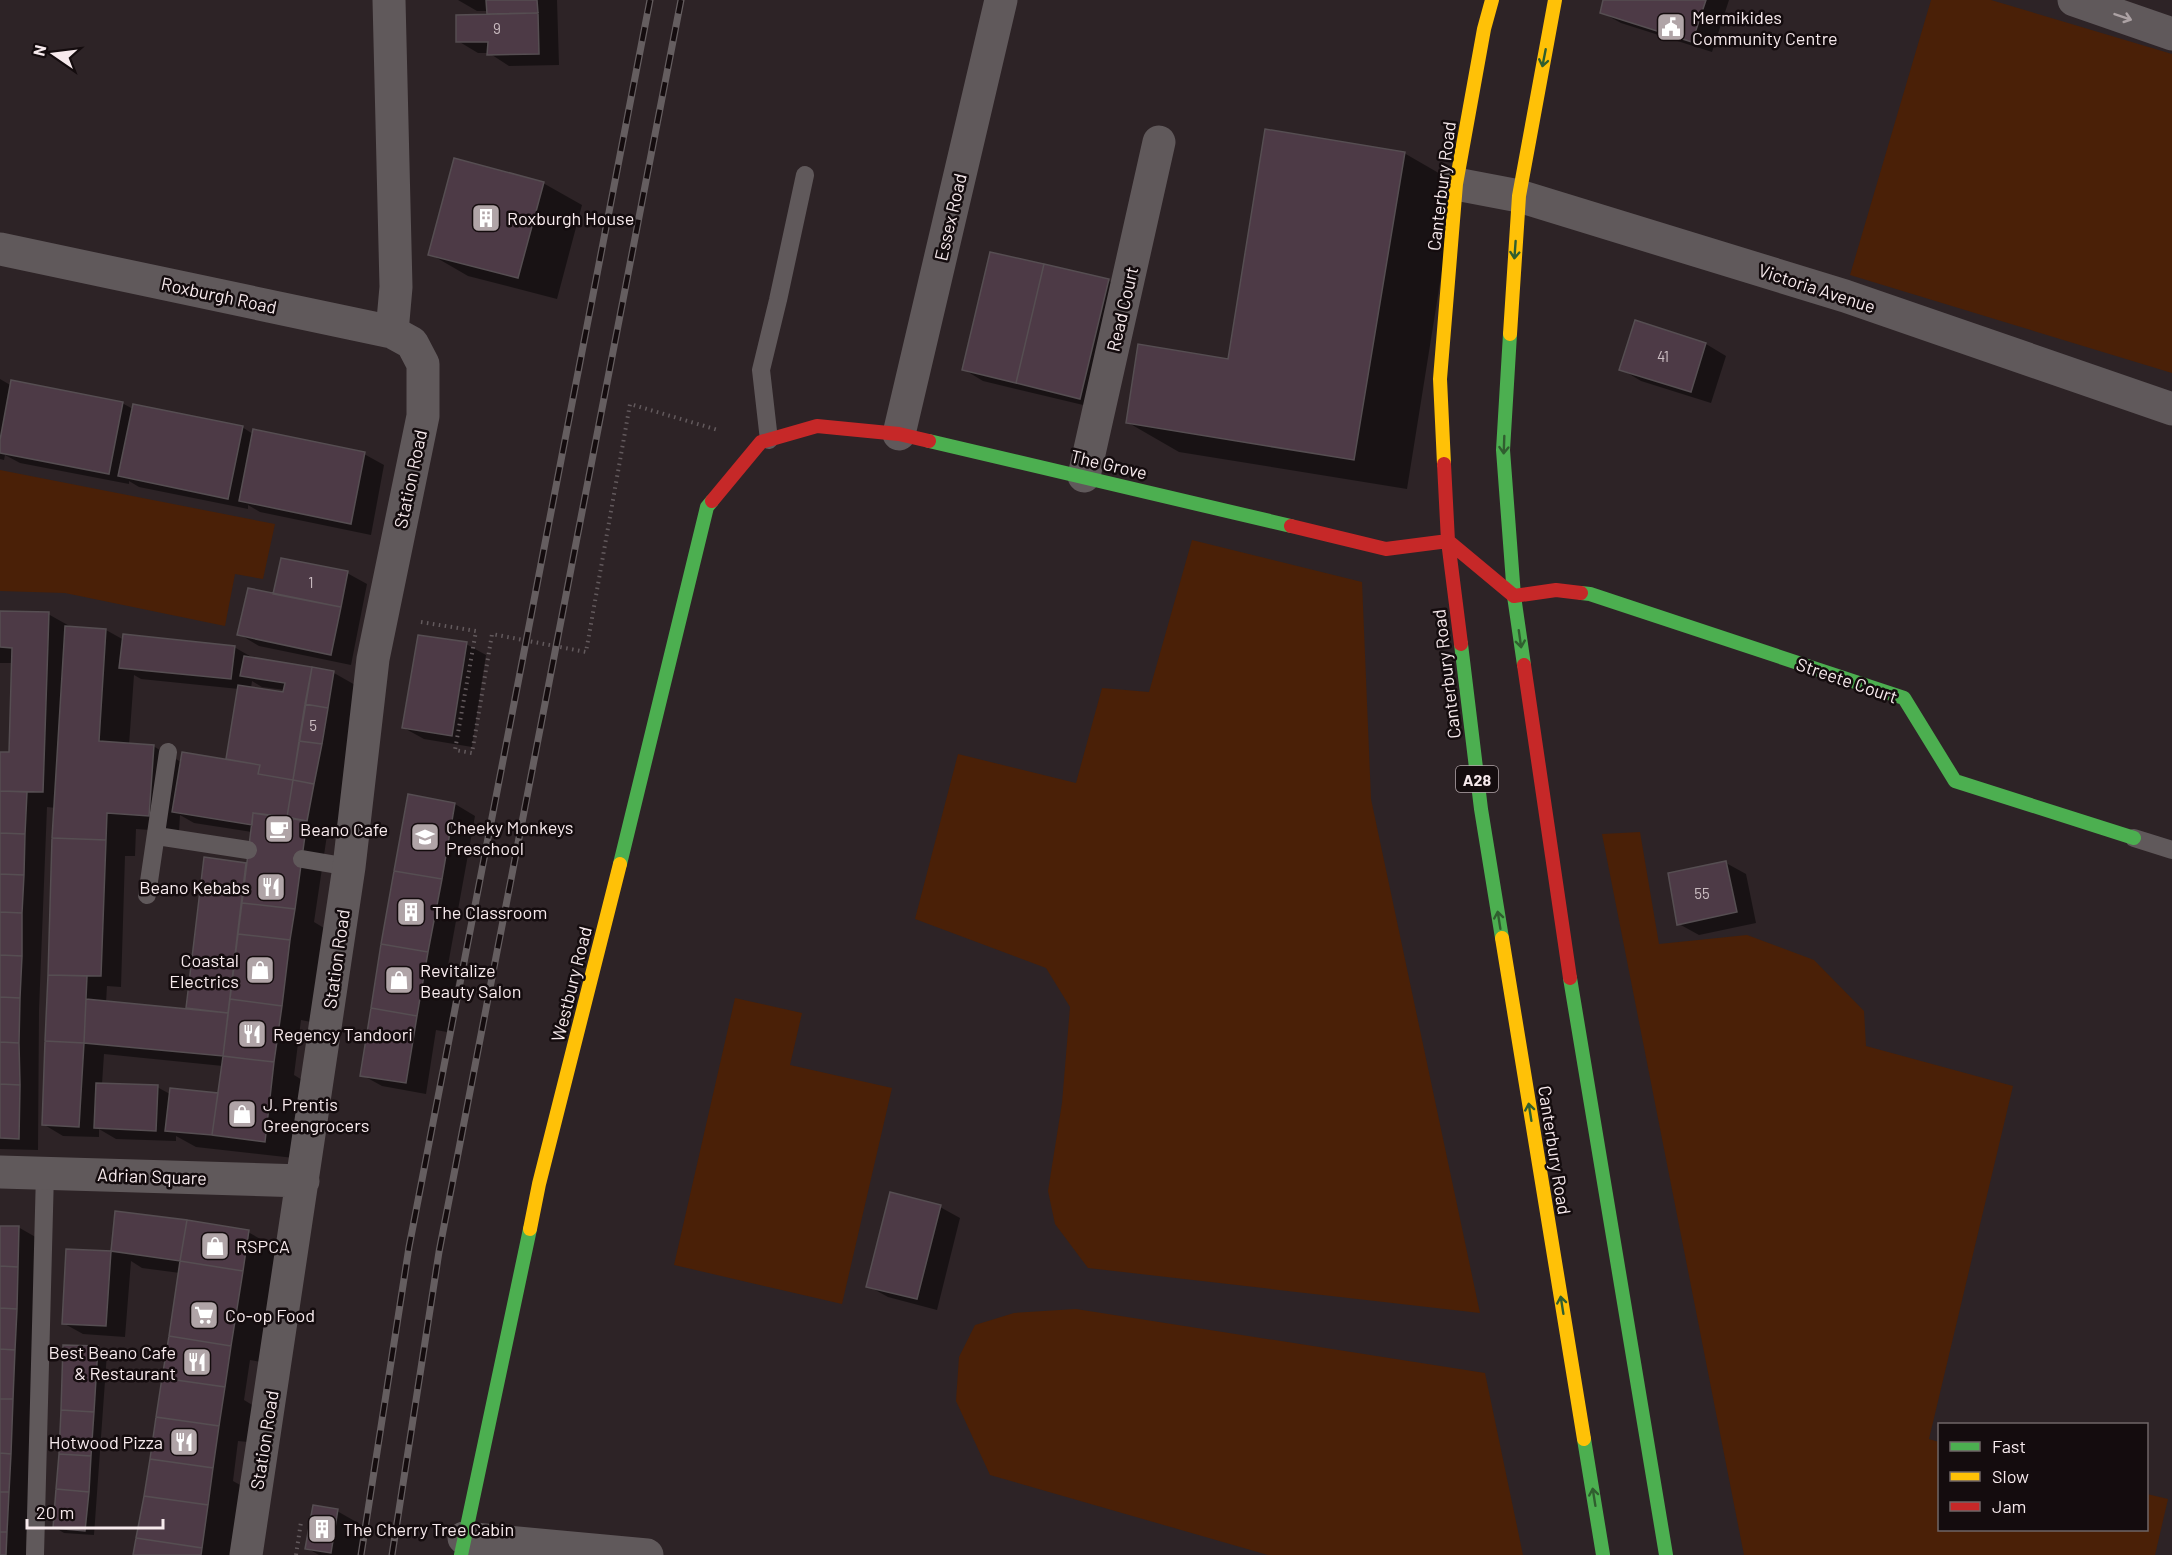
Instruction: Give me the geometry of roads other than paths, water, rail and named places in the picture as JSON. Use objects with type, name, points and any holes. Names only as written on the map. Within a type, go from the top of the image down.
[{"type":"main road","name":"Canterbury Road","points":[[1492,0],[1484,29],[1456,184],[1440,379],[1448,541],[1481,809],[1603,1555]]},
{"type":"main road","points":[[1555,0],[1519,196],[1503,450],[1514,596],[1579,1040],[1666,1555]]},
{"type":"main road","name":"The Grove","points":[[765,441],[817,426],[899,434],[1386,549],[1448,541]]},
{"type":"main road","name":"Westbury Road","points":[[462,1546],[538,1184],[630,825],[707,507],[765,441]]},
{"type":"main road","points":[[1448,541],[1514,596]]},
{"type":"main road","name":"Streete Court","points":[[1514,596],[1556,590],[1590,594],[1904,698],[1955,781],[2134,838]]},
{"type":"street","points":[[387,0],[396,287],[392,332]]},
{"type":"street","name":"Essex Road","points":[[899,434],[1001,0]]},
{"type":"street","points":[[2074,0],[2172,34]]},
{"type":"street","name":"Read Court","points":[[1084,476],[1159,142]]},
{"type":"street","name":"Victoria Avenue","points":[[1456,184],[1519,196],[1845,296],[2172,409]]},
{"type":"street","name":"Roxburgh Road","points":[[0,249],[392,332],[412,343],[423,364]]},
{"type":"street","name":"Station Road","points":[[246,1555],[349,867],[373,659],[423,416],[423,364]]},
{"type":"street","name":"Adrian Square","points":[[0,1172],[303,1181]]},
{"type":"street","points":[[462,1546],[647,1555]]},
{"type":"lane","points":[[765,441],[761,370],[805,176]]},
{"type":"lane","points":[[147,895],[168,752]]},
{"type":"lane","points":[[157,836],[248,850]]},
{"type":"lane","name":"Streete Court","points":[[2134,838],[2172,850]]},
{"type":"lane","points":[[302,859],[349,867]]},
{"type":"lane","points":[[35,1555],[45,1173]]},
{"type":"railway","points":[[361,1555],[409,1247],[650,0]]},
{"type":"railway","points":[[392,1555],[439,1252],[681,0]]},
{"type":"place","name":"Mermikides Community Centre","points":[[1671,27]]},
{"type":"place","name":"Roxburgh House","points":[[486,218]]},
{"type":"place","name":"Beano Cafe","points":[[279,829]]},
{"type":"place","name":"Cheeky Monkeys Preschool","points":[[425,837]]},
{"type":"place","name":"Beano Kebabs","points":[[271,887]]},
{"type":"place","name":"The Classroom","points":[[411,912]]},
{"type":"place","name":"Coastal Electrics","points":[[260,970]]},
{"type":"place","name":"Revitalize Beauty Salon","points":[[399,980]]},
{"type":"place","name":"Regency Tandoori","points":[[252,1034]]},
{"type":"place","name":"J. Prentis Greengrocers","points":[[242,1114]]},
{"type":"place","name":"RSPCA","points":[[215,1246]]},
{"type":"place","name":"Co-op Food","points":[[204,1315]]},
{"type":"place","name":"Best Beano Cafe & Restaurant","points":[[197,1362]]},
{"type":"place","name":"Hotwood Pizza","points":[[184,1442]]},
{"type":"place","name":"The Cherry Tree Cabin","points":[[322,1529]]}]
